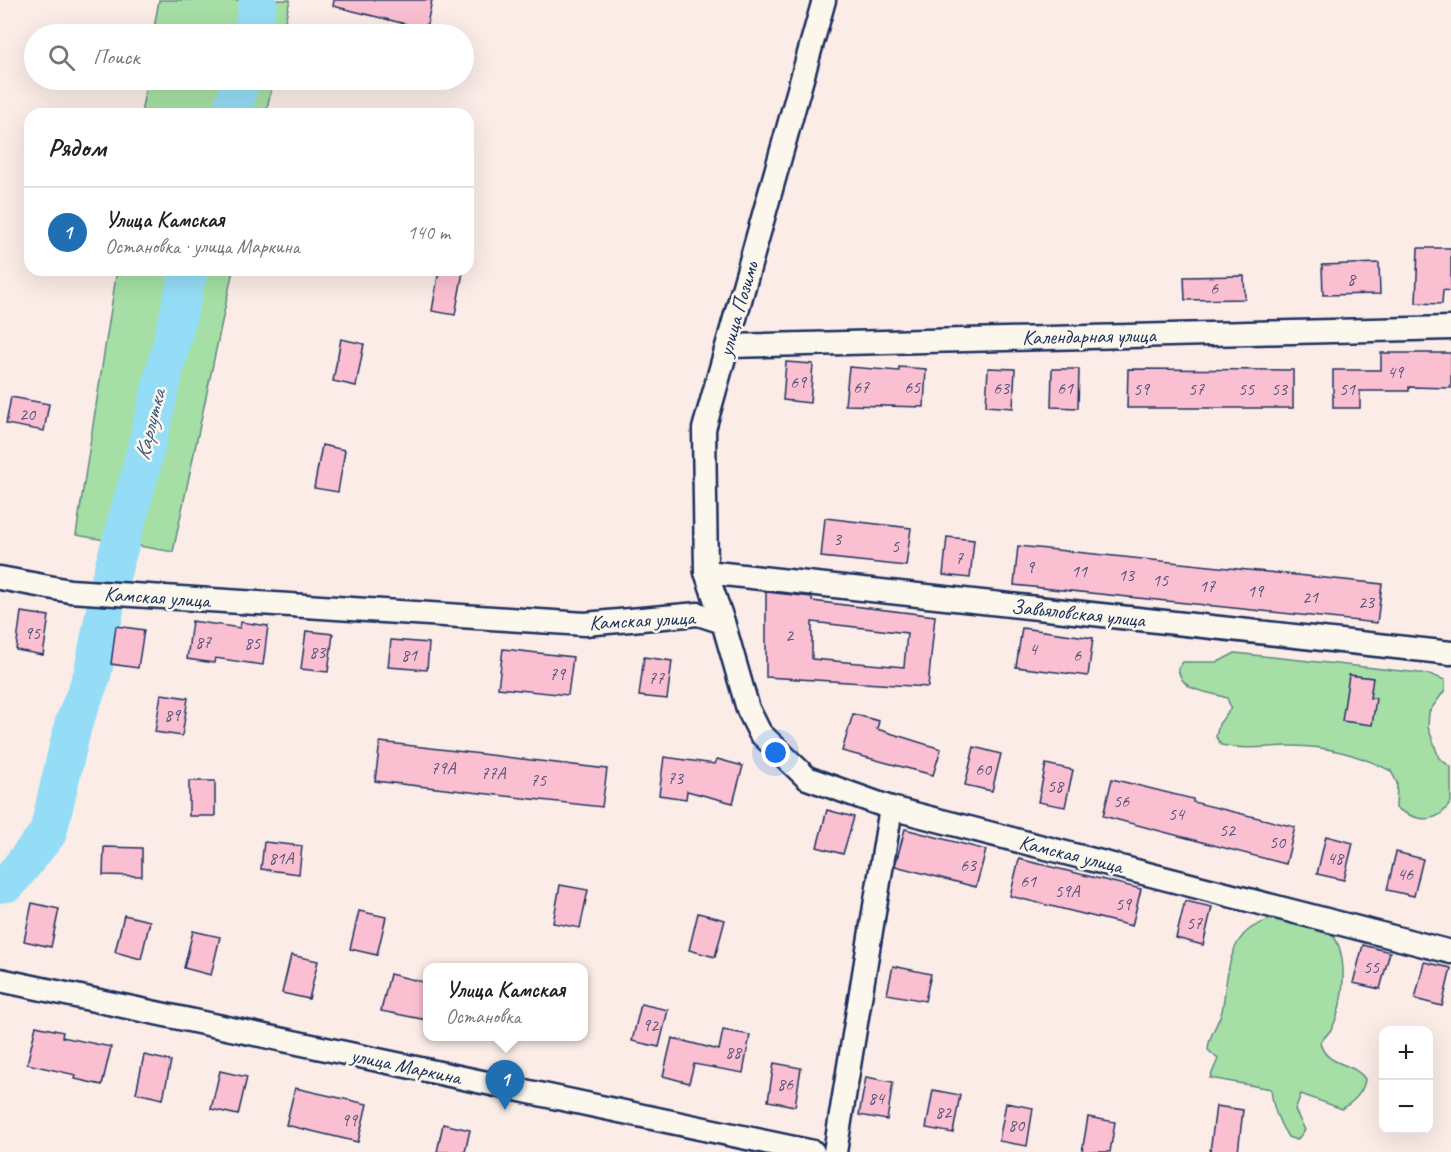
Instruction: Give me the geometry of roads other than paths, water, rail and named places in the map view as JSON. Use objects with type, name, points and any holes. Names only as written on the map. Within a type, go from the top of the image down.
[{"type":"street","name":"улица Позимь","points":[[723,622],[706,572],[704,429],[824,0]]},
{"type":"street","name":"Календарная улица","points":[[728,346],[1451,328]]},
{"type":"street","name":"Завьяловская улица","points":[[706,572],[1451,653]]},
{"type":"street","name":"Камская улица","points":[[0,578],[70,591],[585,624],[698,614],[723,622],[748,709],[760,733],[807,778],[891,808],[1451,952]]},
{"type":"street","points":[[835,1152],[891,808]]},
{"type":"street","name":"улица Маркина","points":[[0,980],[813,1152]]},
{"type":"waterway","name":"Карлутка","points":[[254,24],[258,0]]},
{"type":"waterway","name":"Карлутка","points":[[233,108],[238,90]]},
{"type":"waterway","name":"Карлутка","points":[[110,580],[140,473],[188,276]]},
{"type":"waterway","name":"Карлутка","points":[[0,884],[8,883],[48,833],[73,725],[92,676],[105,610]]},
{"type":"place","name":"Улица Камская","points":[[505,1110]]}]
